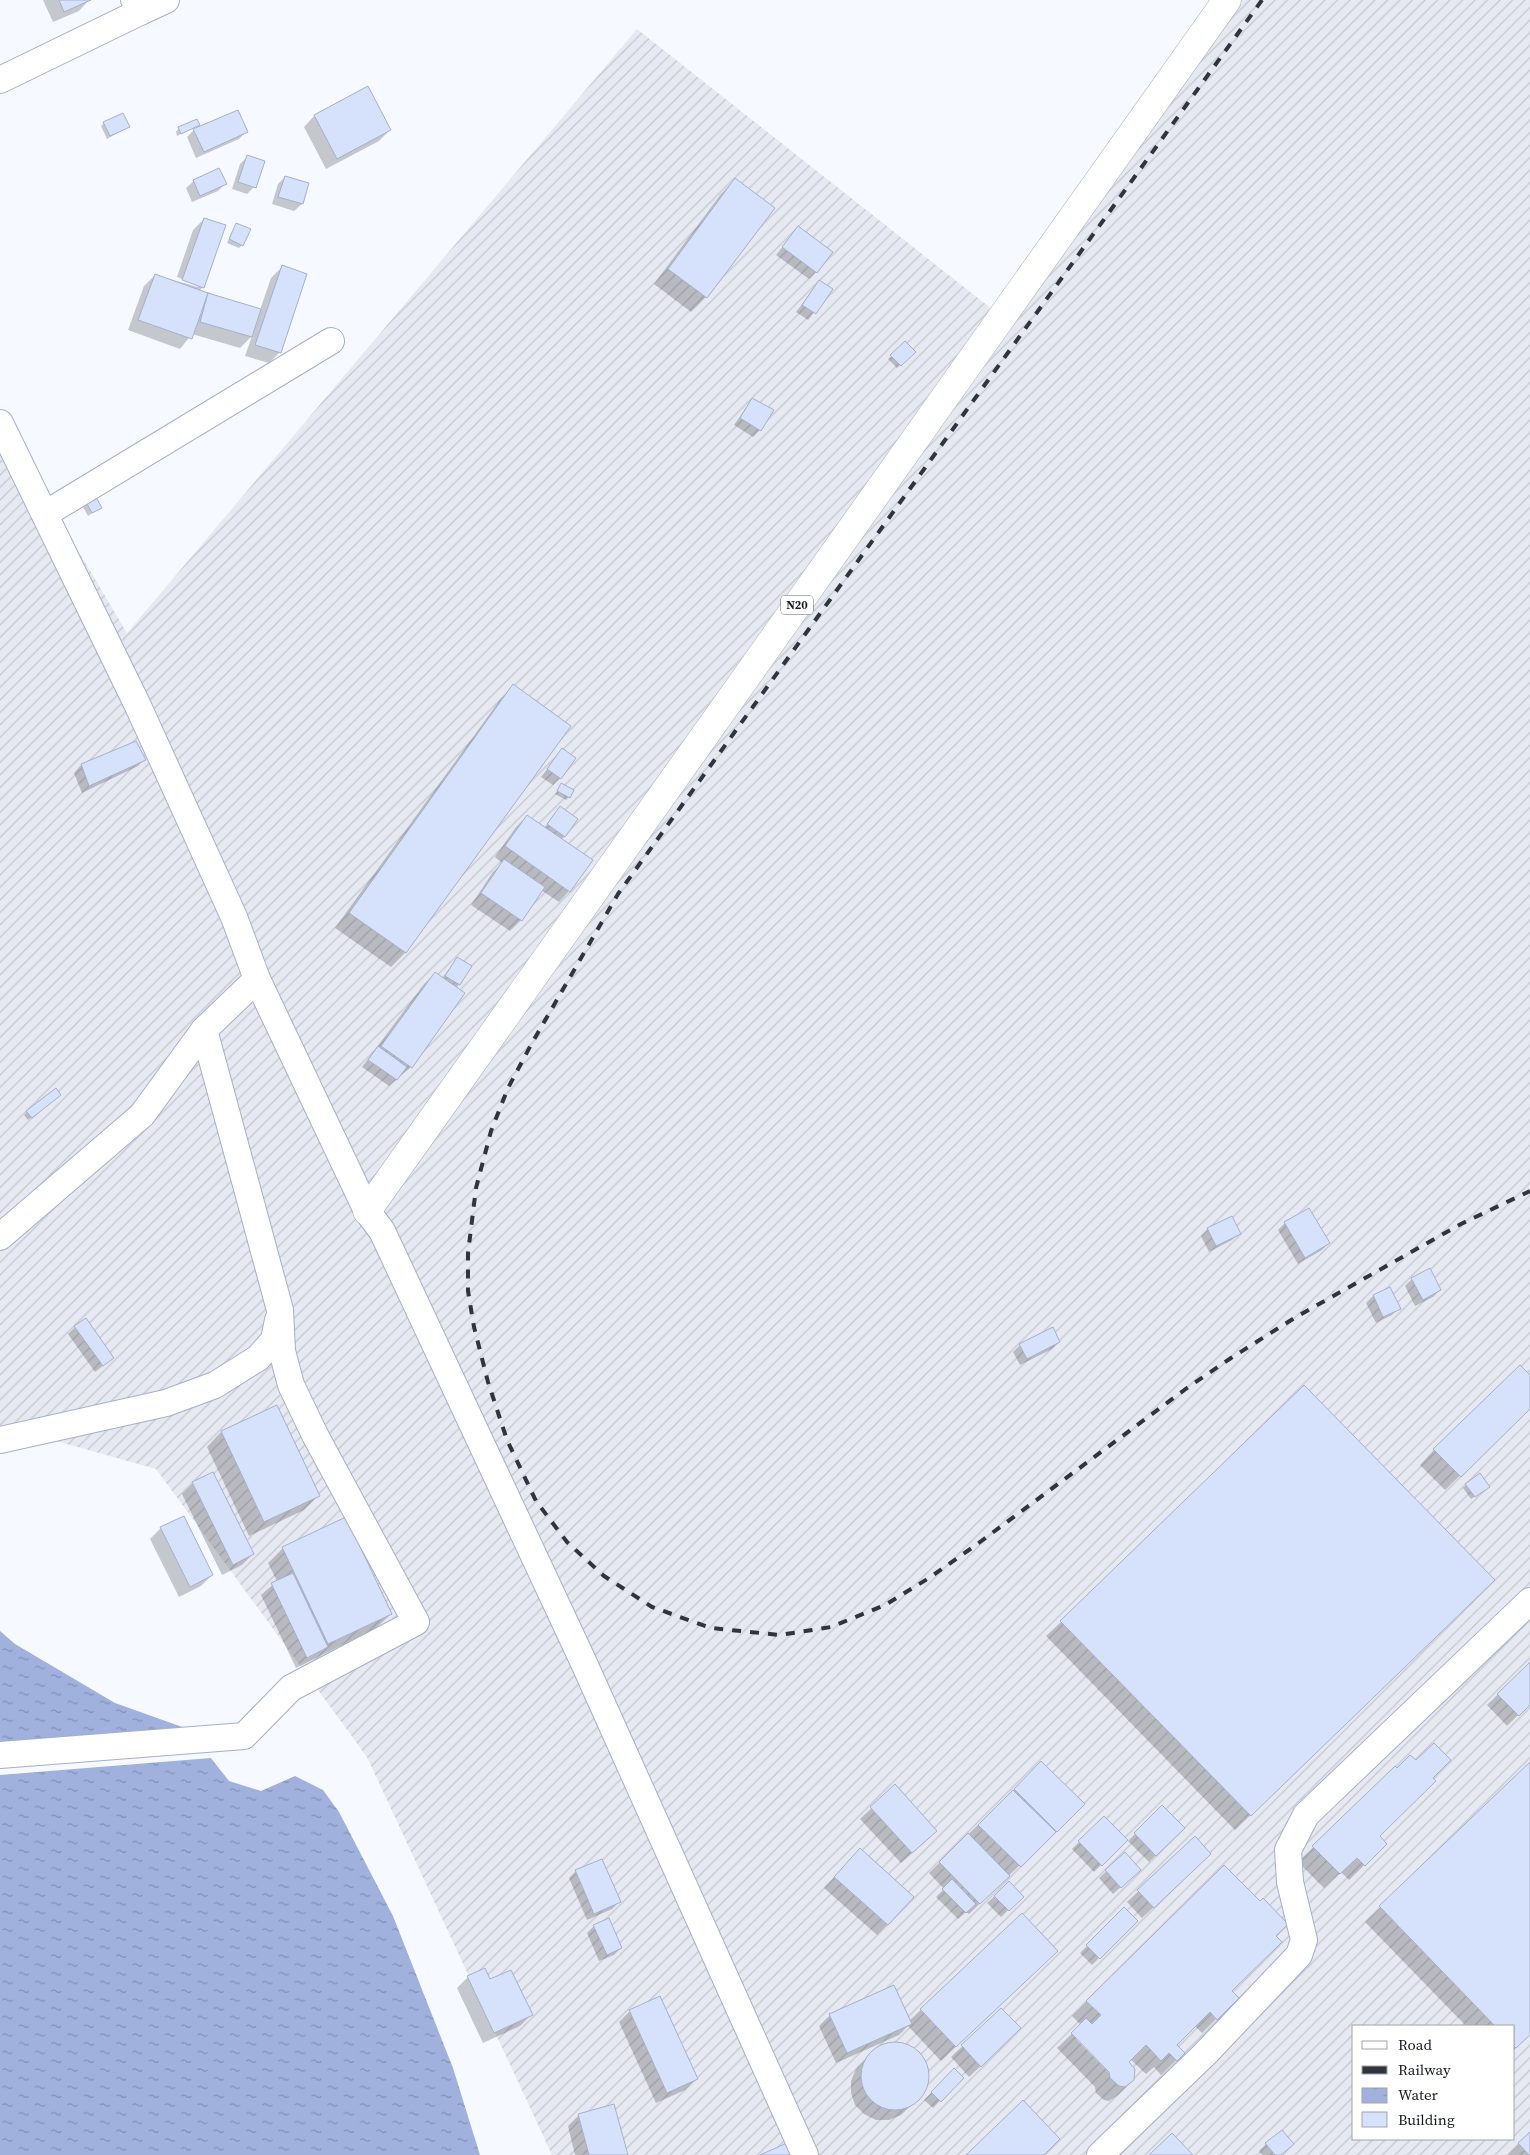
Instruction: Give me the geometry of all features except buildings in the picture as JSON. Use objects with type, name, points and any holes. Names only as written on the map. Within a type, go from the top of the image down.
[{"type":"main road","name":"N20","points":[[367,1211],[1227,0]]},
{"type":"street","points":[[0,80],[137,6],[166,0]]},
{"type":"street","points":[[45,514],[332,341]]},
{"type":"street","points":[[0,423],[138,706],[234,916],[258,978],[367,1211],[386,1240],[583,1661],[805,2155]]},
{"type":"street","points":[[0,1237],[142,1115],[204,1030],[258,978]]},
{"type":"street","points":[[0,1755],[244,1736],[291,1688],[416,1622],[315,1435],[291,1385],[282,1351],[280,1310],[204,1030]]},
{"type":"street","points":[[0,1440],[166,1402],[215,1385],[258,1358],[274,1340],[280,1310]]},
{"type":"street","points":[[1100,2155],[1205,2054],[1299,1955],[1304,1940],[1290,1882],[1288,1850],[1306,1815],[1530,1601]]},
{"type":"shaded area","points":[[1236,0],[1530,0],[1530,2155],[552,2155],[367,1757],[156,1469],[42,1437],[0,1444],[0,419],[127,633],[637,29],[1007,321]]},
{"type":"water","points":[[0,1631],[15,1644],[115,1703],[188,1729],[229,1781],[261,1791],[295,1776],[323,1790],[339,1812],[393,1916],[453,2068],[480,2155],[0,2155]]},
{"type":"pier","points":[[188,1729],[211,1758],[0,1775],[0,1744]]},
{"type":"railway","points":[[1262,0],[618,894],[532,1043],[508,1088],[491,1131],[476,1188],[468,1253],[468,1291],[474,1327],[488,1382],[507,1440],[536,1501],[567,1542],[604,1576],[652,1607],[711,1628],[780,1635],[831,1627],[885,1605],[929,1578],[976,1545],[1187,1388],[1231,1358],[1296,1317],[1461,1224],[1530,1191]]}]
